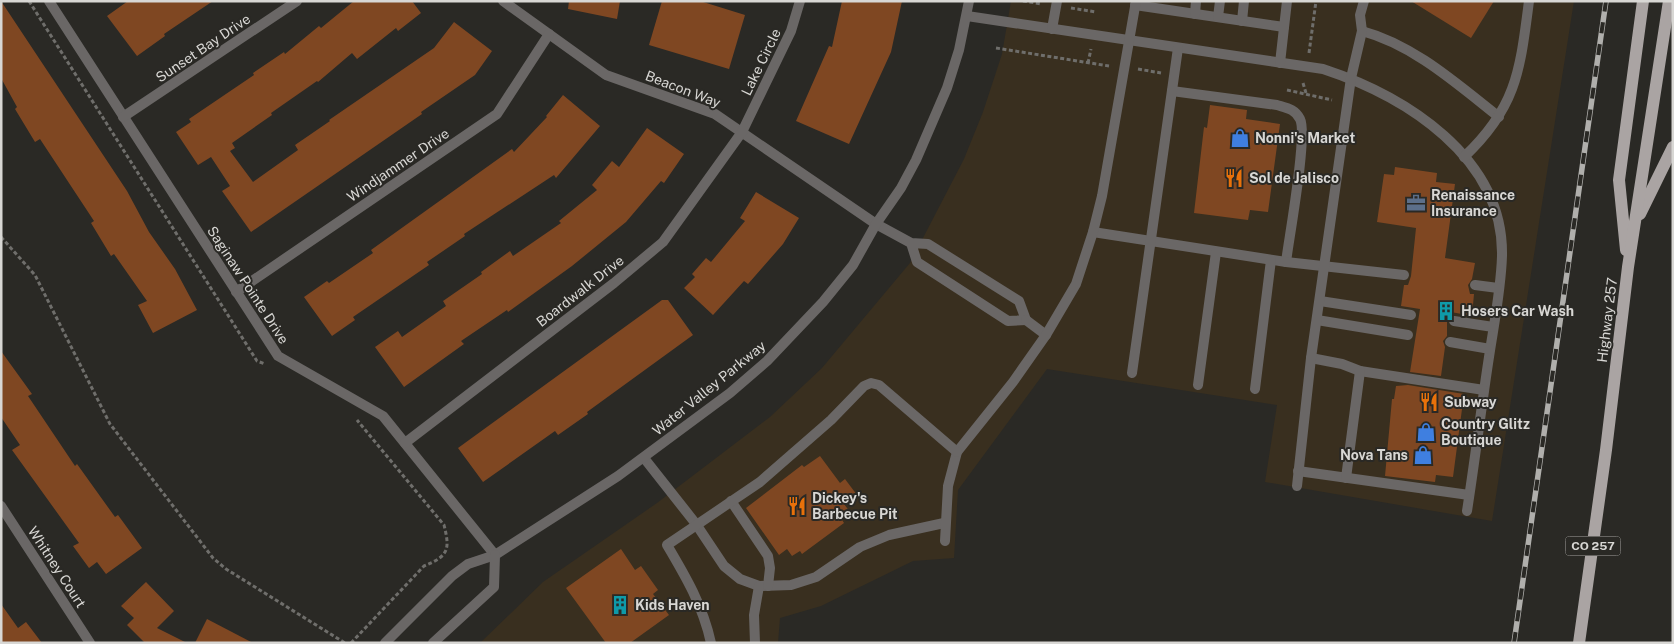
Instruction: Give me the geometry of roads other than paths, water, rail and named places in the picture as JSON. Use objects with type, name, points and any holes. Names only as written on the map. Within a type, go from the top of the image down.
[{"type":"main road","points":[[1628,268],[1619,180],[1643,1]]},
{"type":"main road","name":"Highway 257","points":[[1579,643],[1606,450],[1628,268],[1669,1]]},
{"type":"main road","points":[[1635,226],[1673,147]]},
{"type":"street","name":"Saginaw Pointe Drive","points":[[49,1],[278,356],[383,416],[496,555]]},
{"type":"street","name":"Sunset Bay Drive","points":[[124,117],[297,1]]},
{"type":"street","name":"Beacon Way","points":[[503,1],[606,76],[715,114],[876,224],[911,243],[928,244],[1019,301],[1026,320]]},
{"type":"street","name":"Lake Circle","points":[[742,132],[791,31],[800,1]]},
{"type":"street","name":"Water Valley Parkway","points":[[385,643],[452,576],[468,564],[496,555],[644,458],[730,392],[766,361],[823,302],[853,265],[876,224],[901,188],[933,123],[959,50],[970,1]]},
{"type":"street","points":[[1194,14],[1196,1]]},
{"type":"street","points":[[1218,17],[1220,1]]},
{"type":"street","points":[[1242,20],[1244,1]]},
{"type":"street","points":[[1280,63],[1287,1]]},
{"type":"street","points":[[1297,486],[1316,320],[1350,78],[1362,31],[1360,15],[1364,1]]},
{"type":"street","points":[[1464,157],[1484,137],[1499,116],[1514,88],[1529,1]]},
{"type":"street","points":[[1052,29],[1053,3]]},
{"type":"street","points":[[945,541],[944,523],[948,486],[957,452],[1013,382],[1046,335],[1076,284],[1093,232],[1102,196],[1135,3],[1284,27]]},
{"type":"street","points":[[967,16],[1323,70],[1350,78],[1386,94],[1438,129],[1475,170],[1495,210],[1502,256],[1467,511]]},
{"type":"street","points":[[1362,31],[1377,35],[1420,58],[1499,116]]},
{"type":"street","name":"Windjammer Drive","points":[[236,292],[497,114],[549,34]]},
{"type":"street","points":[[1132,373],[1178,48]]},
{"type":"street","points":[[1172,90],[1277,105],[1292,110],[1299,117],[1302,126],[1302,138],[1286,262]]},
{"type":"street","name":"Boardwalk Drive","points":[[405,443],[614,283],[663,242],[742,132]]},
{"type":"street","points":[[1093,232],[1271,260],[1404,275]]},
{"type":"street","points":[[911,243],[917,262],[1008,320],[1026,320],[1046,335]]},
{"type":"street","points":[[1198,385],[1216,252]]},
{"type":"street","points":[[1255,389],[1271,260]]},
{"type":"street","points":[[1475,285],[1498,288]]},
{"type":"street","points":[[1320,301],[1411,315]]},
{"type":"street","points":[[1316,320],[1408,336]]},
{"type":"street","points":[[1454,321],[1493,327]]},
{"type":"street","points":[[1450,342],[1490,349]]},
{"type":"street","points":[[1311,358],[1342,364],[1360,371],[1484,390]]},
{"type":"street","points":[[1346,478],[1360,371]]},
{"type":"street","points":[[711,643],[706,620],[694,591],[667,545],[760,482],[831,420],[864,386],[871,383],[879,385],[889,392],[957,452]]},
{"type":"street","points":[[644,458],[696,524],[724,566],[740,579],[764,586],[791,585],[816,577],[860,547],[889,535],[944,523]]},
{"type":"street","points":[[1298,472],[1469,495]]},
{"type":"street","points":[[732,501],[768,556],[770,568],[754,614],[755,643]]},
{"type":"street","name":"Whitney Court","points":[[1,506],[90,643]]},
{"type":"street","points":[[433,643],[494,587],[496,555]]},
{"type":"railway","points":[[1514,643],[1606,1]]},
{"type":"place","name":"Nonni's Market","points":[[1240,138]]},
{"type":"place","name":"Sol de Jalisco","points":[[1234,178]]},
{"type":"place","name":"Renaissance Insurance","points":[[1416,203]]},
{"type":"place","name":"Hosers Car Wash","points":[[1446,311]]},
{"type":"place","name":"Subway","points":[[1429,402]]},
{"type":"place","name":"Country Glitz Boutique","points":[[1426,432]]},
{"type":"place","name":"Nova Tans","points":[[1423,455]]},
{"type":"place","name":"Dickey's Barbecue Pit","points":[[797,506]]},
{"type":"place","name":"Kids Haven","points":[[620,605]]}]
